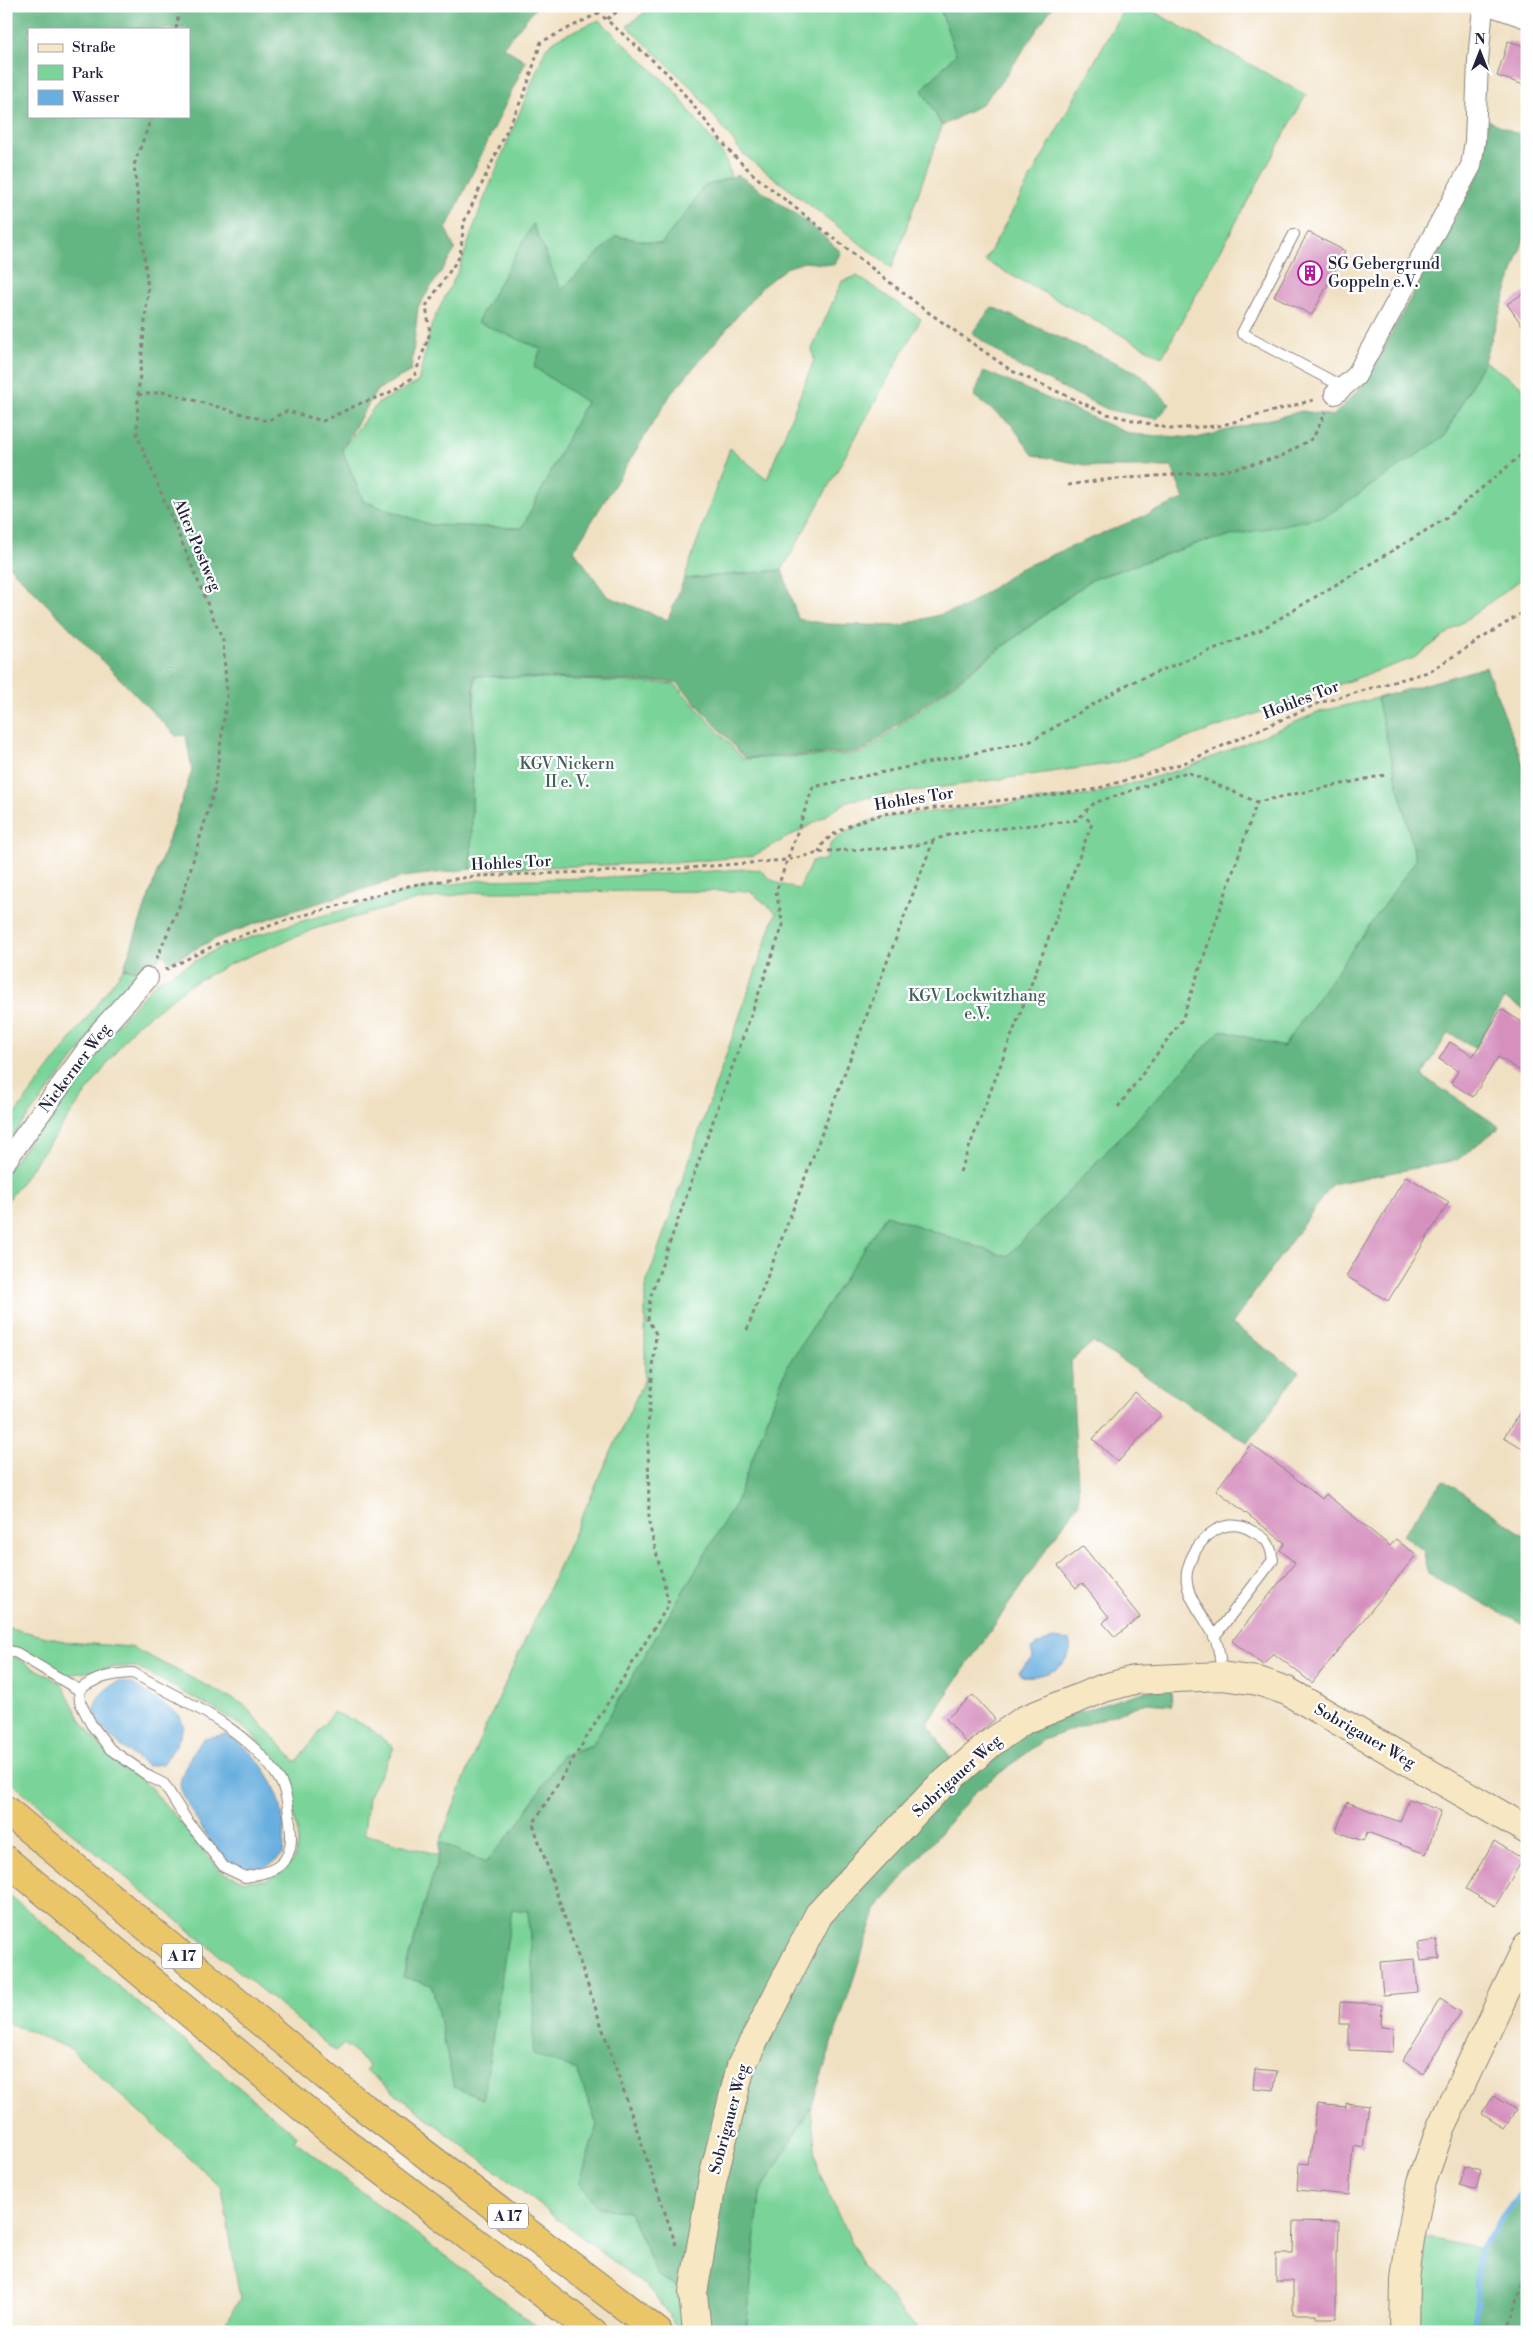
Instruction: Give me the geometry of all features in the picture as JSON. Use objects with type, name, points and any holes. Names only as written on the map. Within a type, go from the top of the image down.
[{"type":"highway","name":"A 17","points":[[6,1810],[357,2102],[658,2332]]},
{"type":"highway","name":"A 17","points":[[6,1860],[332,2132],[593,2332]]},
{"type":"street","points":[[1340,391],[1356,376],[1471,166],[1475,141],[1478,61],[1483,6]]},
{"type":"street","points":[[1492,6],[1527,18]]},
{"type":"street","name":"Nickerner Weg","points":[[6,1161],[101,1030],[148,978]]},
{"type":"street","name":"Sobrigauer Weg","points":[[697,2332],[693,2293],[713,2178],[741,2066],[819,1914],[935,1792],[991,1743],[1024,1720],[1096,1690],[1134,1680],[1222,1676],[1258,1681],[1287,1691],[1527,1830]]},
{"type":"street","points":[[1404,2332],[1406,2272],[1410,2239],[1422,2182],[1442,2127],[1527,1946]]},
{"type":"lane","points":[[1294,234],[1242,333],[1340,391]]},
{"type":"lane","points":[[1214,1637],[1273,1560],[1268,1543],[1261,1536],[1236,1524],[1222,1526],[1207,1536],[1193,1553],[1187,1574],[1189,1592],[1214,1637],[1220,1653],[1222,1676]]},
{"type":"lane","points":[[6,1650],[17,1653],[79,1690]]},
{"type":"lane","points":[[132,1673],[200,1710],[246,1739],[282,1784],[291,1830],[291,1845],[288,1856],[274,1870],[245,1878],[224,1867],[186,1819],[164,1784],[150,1778],[110,1749],[91,1724],[80,1702],[79,1690],[90,1682],[110,1674],[132,1673]]},
{"type":"path","points":[[176,28],[180,6]]},
{"type":"path","points":[[591,6],[668,74],[732,154],[755,176],[925,310],[1012,371],[1106,414],[1170,429],[1219,426],[1340,391]]},
{"type":"path","points":[[607,20],[625,6]]},
{"type":"path","points":[[138,395],[165,392],[267,422],[288,411],[323,421],[361,403],[387,394],[414,377],[430,333],[426,306],[460,256],[464,222],[525,92],[541,42],[600,13]]},
{"type":"path","name":"Alter Postweg","points":[[148,978],[180,904],[214,791],[227,696],[223,641],[137,436],[138,395],[148,290],[134,165],[151,118]]},
{"type":"path","points":[[1068,485],[1102,480],[1224,472],[1280,457],[1313,438],[1340,391]]},
{"type":"path","points":[[677,2246],[533,1824],[669,1604],[649,1523],[648,1426],[656,1334],[648,1320],[650,1298],[783,924],[776,892],[813,788],[1031,741],[1128,684],[1262,629],[1445,519],[1527,450]]},
{"type":"path","name":"Hohles Tor","points":[[148,978],[219,943],[286,920],[412,885],[476,876],[674,869],[786,860],[819,853],[820,848],[828,839],[856,822],[883,814],[1092,790],[1184,763],[1319,703],[1428,672],[1527,610]]},
{"type":"path","points":[[1184,763],[1187,772]]},
{"type":"path","points":[[819,853],[898,848],[933,841],[952,834],[1077,820],[1094,803],[1187,772],[1257,802],[1385,774]]},
{"type":"path","points":[[1118,1107],[1182,1020],[1257,802]]},
{"type":"path","points":[[960,1172],[1092,824],[1083,814]]},
{"type":"path","points":[[747,1330],[933,841]]},
{"type":"path","points":[[1505,2332],[1527,2275]]},
{"type":"green space","points":[[6,6],[537,6],[503,47],[526,61],[446,229],[455,250],[418,307],[411,371],[377,390],[342,449],[363,501],[431,525],[522,528],[586,402],[534,367],[541,349],[477,322],[533,224],[561,290],[616,236],[661,244],[692,205],[702,187],[738,175],[806,221],[841,252],[834,265],[804,262],[786,268],[763,286],[671,394],[574,550],[607,596],[668,620],[684,579],[782,570],[798,619],[827,624],[898,626],[964,608],[1019,569],[1184,499],[1172,467],[1096,467],[1033,455],[1011,424],[974,396],[984,371],[1130,434],[1197,438],[1302,411],[1333,416],[1363,385],[1480,172],[1488,120],[1527,138],[1527,229],[1484,361],[1444,437],[1326,516],[1202,542],[1091,580],[861,752],[745,758],[677,682],[474,676],[471,869],[403,877],[279,915],[219,937],[170,962],[163,955],[143,972],[124,968],[192,771],[186,735],[176,736],[6,563]]},
{"type":"green space","points":[[653,6],[939,6],[956,54],[922,90],[942,126],[892,268],[743,154],[694,90],[627,26]]},
{"type":"green space","points":[[939,6],[1053,6],[1005,77],[981,105],[942,126],[922,90],[956,54]]},
{"type":"green space","points":[[1125,6],[1143,6],[1306,95],[1162,357],[985,261]]},
{"type":"green space","points":[[599,20],[672,88],[725,157],[731,177],[702,187],[692,205],[661,244],[616,236],[560,291],[533,224],[541,349],[534,367],[586,402],[522,528],[431,525],[363,501],[342,449],[377,404],[418,382],[432,323],[459,269],[481,207],[546,48],[558,38]]},
{"type":"green space","points":[[857,276],[921,319],[782,570],[684,579],[730,448],[767,479],[814,360],[812,349],[842,281]]},
{"type":"green space","points":[[992,307],[1139,373],[1170,404],[1157,419],[1109,410],[1016,365],[972,333]]},
{"type":"green space","name":"KGV Nickern II e. V.","points":[[1484,361],[1527,390],[1527,575],[1414,658],[1116,763],[850,800],[814,823],[753,856],[674,863],[471,869],[475,676],[675,684],[743,759],[862,754],[1091,580],[1202,542],[1444,437]]},
{"type":"green space","points":[[1486,667],[1527,774],[1527,1011],[1504,998],[1476,1048],[1448,1033],[1422,1076],[1500,1127],[1457,1160],[1332,1184],[1232,1324],[1299,1372],[1248,1443],[1093,1342],[1071,1361],[1079,1502],[927,1723],[962,1775],[1023,1729],[1157,1688],[1171,1687],[1172,1705],[1146,1703],[1043,1740],[975,1792],[877,1908],[811,2107],[760,2193],[746,2332],[705,2332],[699,2298],[658,2276],[629,2212],[598,2207],[580,2183],[597,2125],[577,2070],[533,2054],[533,1978],[528,1911],[512,1909],[483,2099],[454,2087],[432,1985],[403,1977],[439,1855],[440,1842],[485,1863],[517,1826],[562,1755],[592,1745],[736,1502],[787,1366],[886,1215],[1007,1257],[1221,1030],[1283,1047],[1416,860],[1377,698]]},
{"type":"green space","name":"KGV Lockwitzhang e.V.","points":[[1377,698],[1416,860],[1283,1047],[1221,1030],[1007,1257],[886,1215],[787,1366],[736,1502],[592,1745],[562,1756],[517,1826],[485,1863],[440,1842],[479,1741],[645,1378],[645,1287],[776,912],[749,891],[481,892],[417,900],[317,928],[230,964],[188,986],[134,1027],[6,1203],[6,1172],[113,1029],[156,982],[219,948],[292,924],[418,889],[482,880],[593,878],[748,869],[761,870],[778,883],[799,889],[812,861],[825,860],[831,842],[858,825],[883,817],[1092,795],[1186,768],[1322,711]]},
{"type":"green space","points":[[124,968],[143,972],[6,1144],[6,1126]]},
{"type":"green space","points":[[1443,1480],[1527,1537],[1527,1627],[1427,1573],[1424,1551],[1403,1535]]},
{"type":"green space","points":[[6,1627],[67,1642],[131,1647],[243,1704],[296,1762],[333,1712],[367,1726],[394,1748],[368,1797],[364,1834],[439,1855],[403,1977],[432,1985],[454,2087],[483,2099],[512,1908],[528,1911],[533,1978],[577,2070],[597,2125],[580,2183],[598,2207],[629,2212],[658,2276],[683,2289],[688,2332],[680,2332],[653,2292],[366,2071],[369,2065],[344,2044],[336,2052],[6,1778],[6,1655],[16,1658],[61,1683],[82,1722],[105,1752],[151,1788],[222,1872],[245,1881],[266,1880],[287,1867],[294,1860],[298,1845],[297,1829],[286,1782],[276,1763],[251,1733],[223,1714],[137,1667],[117,1667],[67,1675],[22,1651],[6,1646]]},
{"type":"green space","points":[[6,1892],[297,2136],[294,2140],[544,2332],[219,2332],[240,2299],[222,2188],[71,2049],[6,2022]]},
{"type":"green space","points":[[811,2107],[817,2168],[863,2267],[920,2332],[746,2332],[760,2193]]},
{"type":"green space","points":[[1527,2186],[1527,2332],[1474,2332],[1480,2249]]},
{"type":"green space","points":[[1424,2237],[1480,2249],[1474,2332],[1416,2332]]},
{"type":"water","points":[[1054,1639],[1070,1641],[1070,1650],[1062,1664],[1047,1673],[1022,1676],[1019,1671],[1033,1658],[1031,1649],[1045,1641]]},
{"type":"water","points":[[119,1681],[135,1685],[179,1715],[184,1726],[175,1747],[163,1764],[147,1766],[111,1737],[101,1726],[96,1715],[96,1704],[103,1692]]},
{"type":"water","points":[[225,1734],[241,1744],[254,1756],[265,1770],[279,1801],[283,1818],[283,1854],[271,1864],[257,1869],[241,1869],[228,1862],[222,1856],[186,1801],[180,1784],[188,1760],[199,1743],[208,1738]]},
{"type":"building","points":[[1508,41],[1527,47],[1527,86],[1497,76]]},
{"type":"building","name":"SG Gebergrund Goppeln e.V.","points":[[1308,232],[1345,251],[1312,315],[1274,296]]},
{"type":"building","points":[[1527,291],[1527,332],[1507,304]]},
{"type":"building","points":[[1501,1009],[1527,1025],[1527,1075],[1498,1057],[1473,1097],[1451,1083],[1458,1071],[1439,1059],[1450,1042],[1473,1056]]},
{"type":"building","points":[[1406,1176],[1449,1202],[1388,1301],[1346,1276]]},
{"type":"building","points":[[1135,1392],[1161,1415],[1118,1462],[1093,1439]]},
{"type":"building","points":[[1527,1401],[1527,1451],[1504,1437]]},
{"type":"building","points":[[1251,1444],[1322,1499],[1326,1494],[1390,1546],[1396,1539],[1416,1555],[1312,1683],[1273,1653],[1263,1665],[1232,1641],[1295,1563],[1280,1550],[1285,1543],[1216,1490]]},
{"type":"building","points":[[1083,1546],[1140,1617],[1115,1637],[1103,1623],[1109,1617],[1082,1583],[1076,1588],[1058,1566]]},
{"type":"building","points":[[973,1695],[995,1719],[967,1743],[946,1719]]},
{"type":"building","points":[[1409,1799],[1441,1811],[1426,1854],[1367,1832],[1363,1841],[1336,1831],[1347,1802],[1400,1822]]},
{"type":"building","points":[[1494,1841],[1523,1859],[1495,1906],[1466,1889]]},
{"type":"building","points":[[1437,1940],[1440,1959],[1421,1961],[1418,1943]]},
{"type":"building","points":[[1415,1959],[1418,1992],[1383,1995],[1380,1962]]},
{"type":"building","points":[[1440,1999],[1461,2012],[1423,2073],[1403,2060]]},
{"type":"building","points":[[1340,2002],[1382,2004],[1381,2027],[1394,2028],[1393,2052],[1349,2050],[1349,2024],[1339,2024]]},
{"type":"building","points":[[1255,2069],[1277,2071],[1274,2090],[1253,2088]]},
{"type":"building","points":[[1493,2096],[1516,2110],[1504,2128],[1482,2114]]},
{"type":"building","points":[[1346,2103],[1369,2106],[1363,2147],[1353,2145],[1349,2195],[1297,2190],[1299,2163],[1309,2164],[1317,2104],[1346,2107]]},
{"type":"building","points":[[1464,2166],[1481,2171],[1476,2189],[1459,2184]]},
{"type":"building","points":[[1294,2221],[1339,2222],[1338,2253],[1336,2253],[1336,2318],[1316,2318],[1316,2314],[1293,2314],[1293,2281],[1276,2281],[1276,2254],[1293,2254]]},
{"type":"waterway","points":[[1474,2332],[1480,2249],[1527,2186]]},
{"type":"place","name":"SG Gebergrund Goppeln e.V.","points":[[1310,273]]}]
